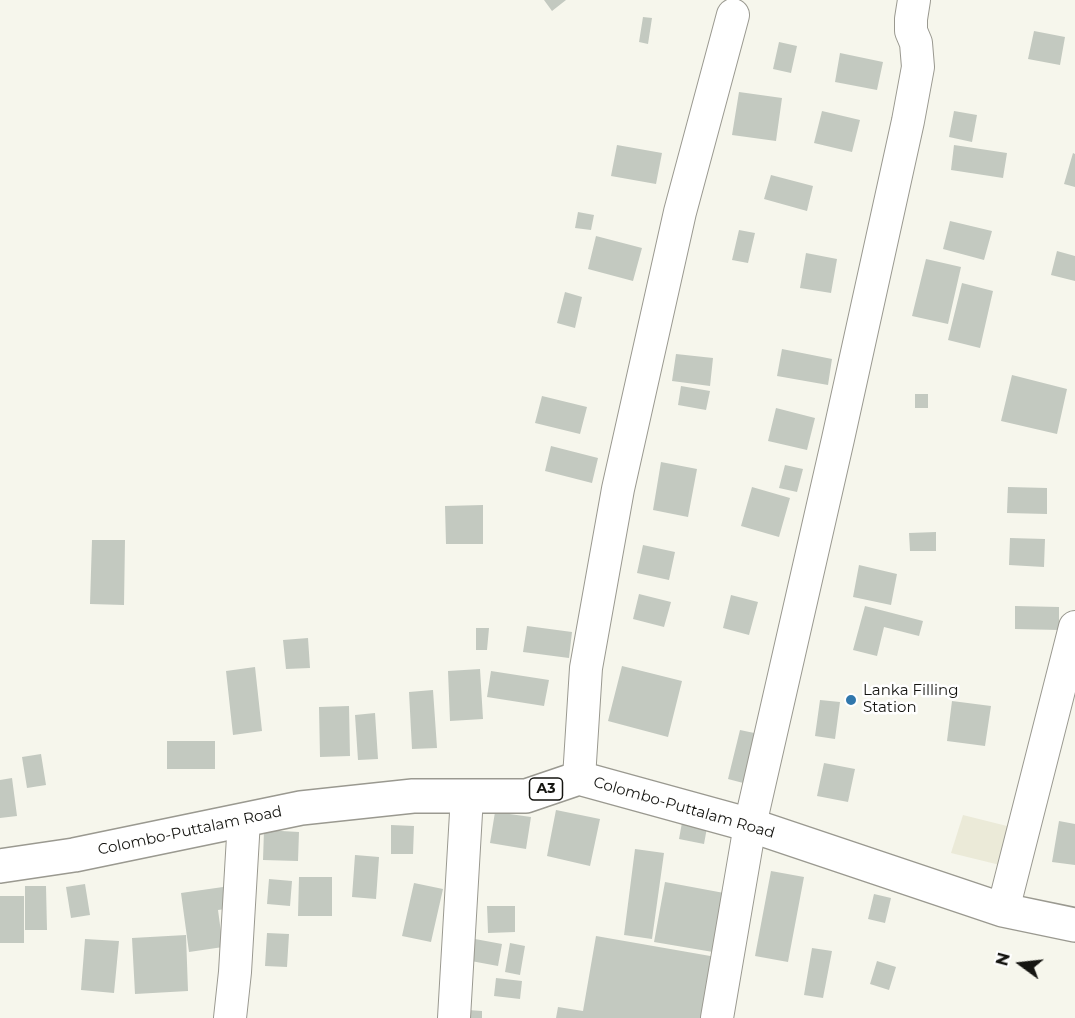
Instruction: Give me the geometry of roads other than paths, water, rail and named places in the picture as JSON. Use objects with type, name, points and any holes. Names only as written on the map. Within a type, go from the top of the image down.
[{"type":"highway","name":"Colombo-Puttalam Road","points":[[0,866],[74,855],[312,807],[412,796],[526,796],[579,778],[750,825],[1003,910],[1075,926]]},
{"type":"street","points":[[717,1018],[750,825],[908,121],[918,67],[916,43],[911,31],[914,0]]},
{"type":"street","points":[[579,778],[586,668],[618,489],[680,212],[733,15]]},
{"type":"street","points":[[1003,910],[1075,627]]},
{"type":"street","points":[[454,1018],[467,796]]},
{"type":"street","points":[[230,1018],[244,820]]},
{"type":"place","name":"Lanka Filling Station","points":[[851,700]]}]
